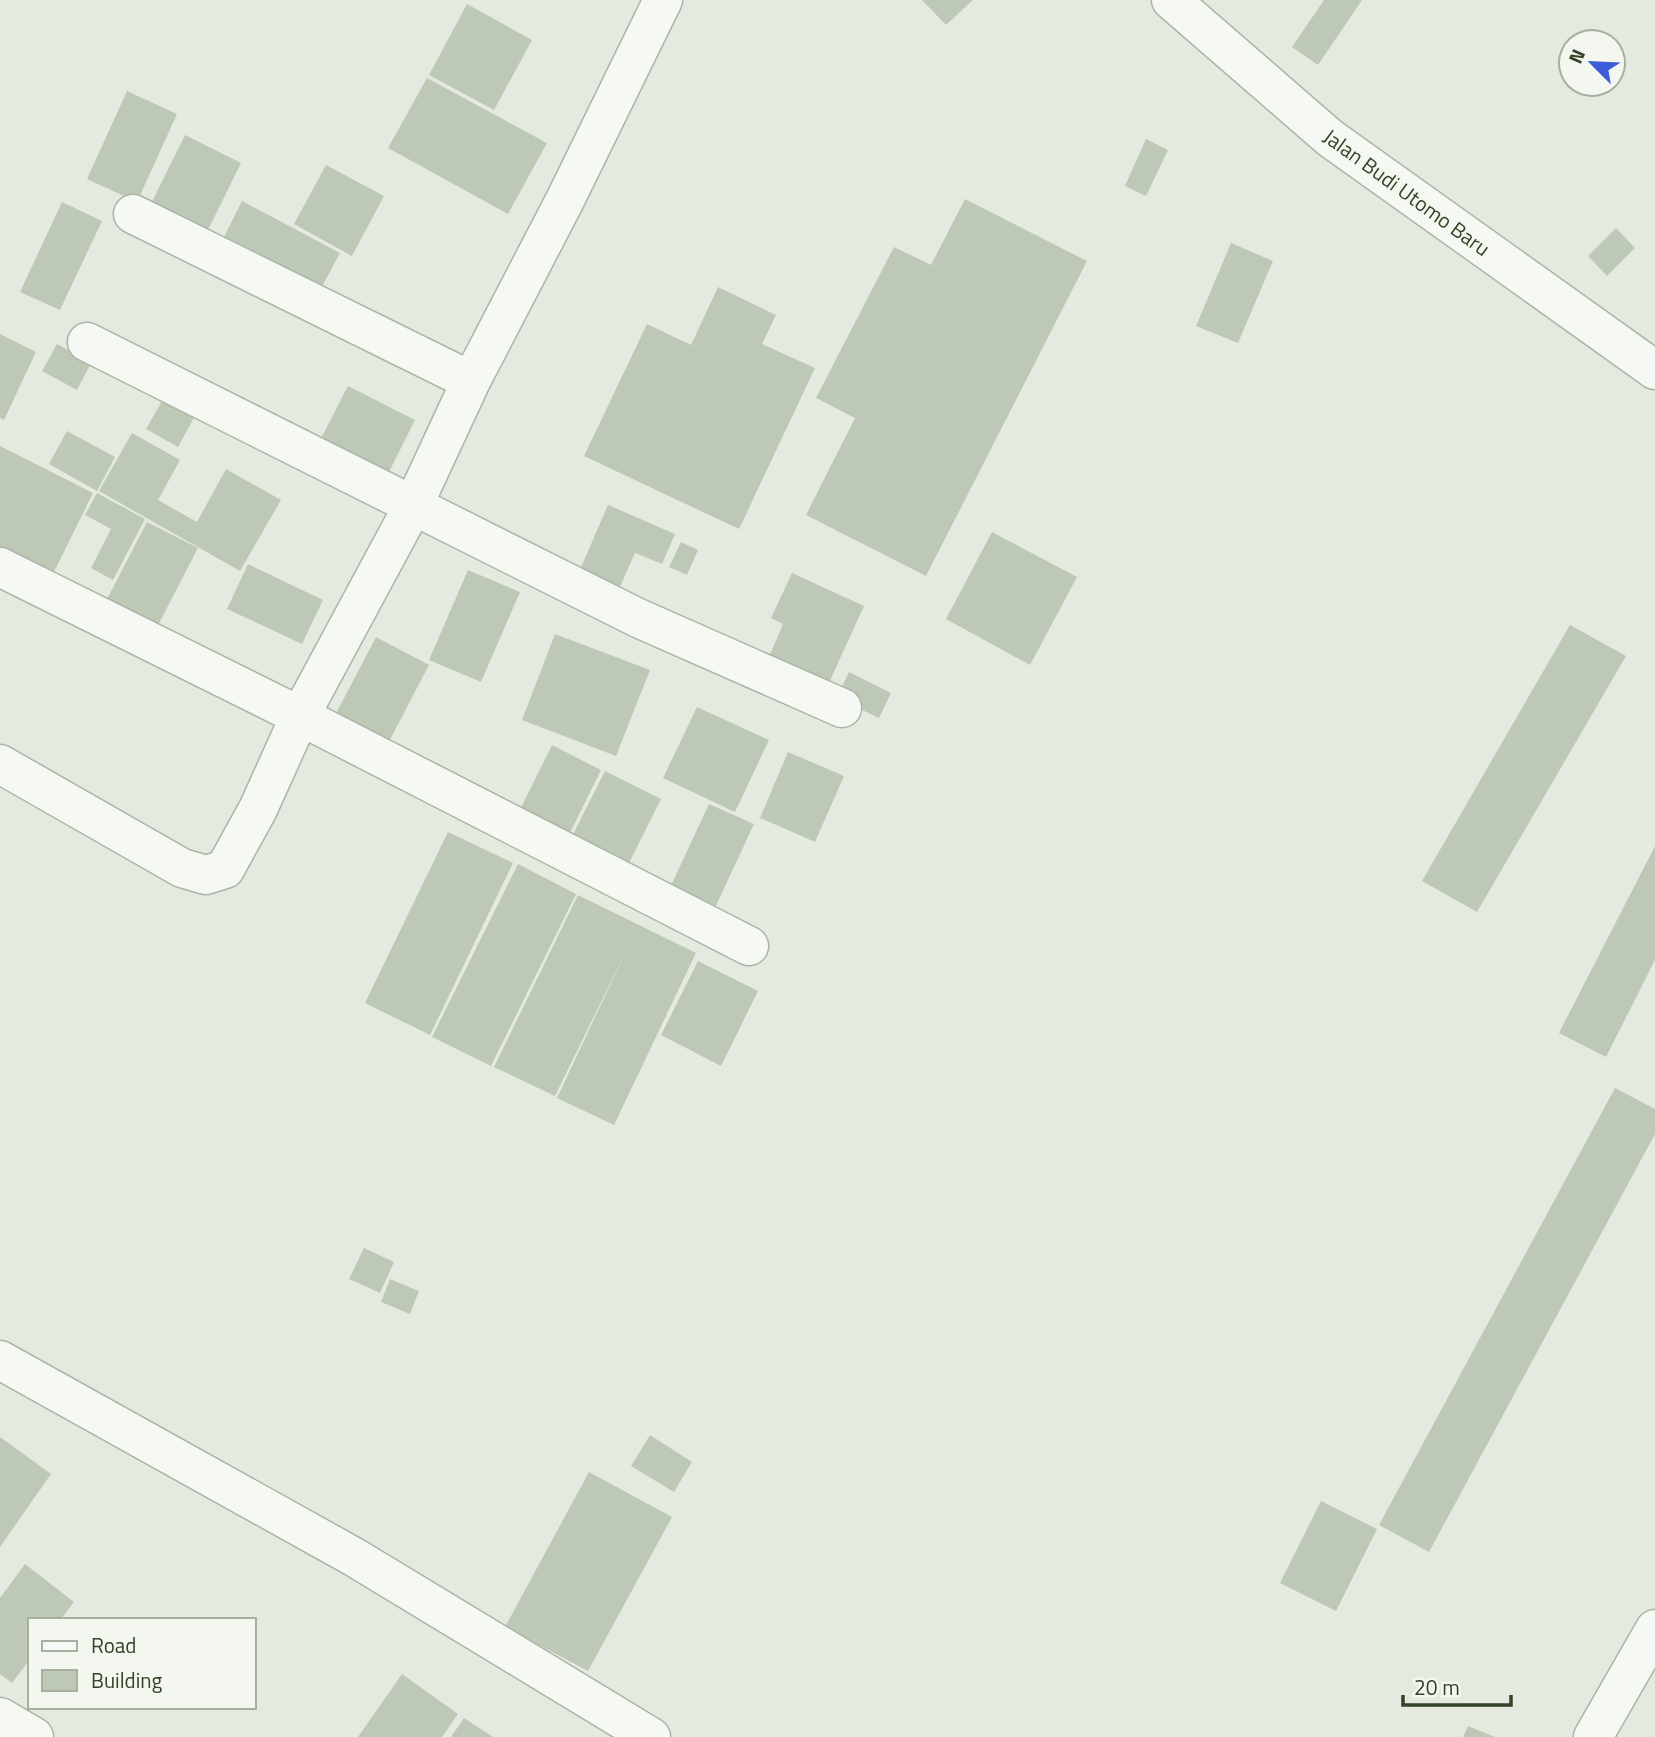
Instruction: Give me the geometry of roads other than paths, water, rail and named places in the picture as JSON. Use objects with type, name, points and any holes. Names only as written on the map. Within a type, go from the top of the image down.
[{"type":"street","points":[[0,764],[182,868],[206,875],[225,869],[258,809],[300,716],[413,506],[471,381],[565,200],[663,0]]},
{"type":"street","name":"Jalan Budi Utomo Baru","points":[[1171,0],[1330,138],[1655,370]]},
{"type":"street","points":[[133,214],[471,381]]},
{"type":"street","points":[[87,342],[638,618],[842,708]]},
{"type":"street","points":[[0,567],[300,716],[749,946]]},
{"type":"street","points":[[0,1360],[354,1557],[598,1724],[651,1737]]},
{"type":"street","points":[[1593,1737],[1655,1629]]},
{"type":"street","points":[[0,1717],[34,1737]]}]
